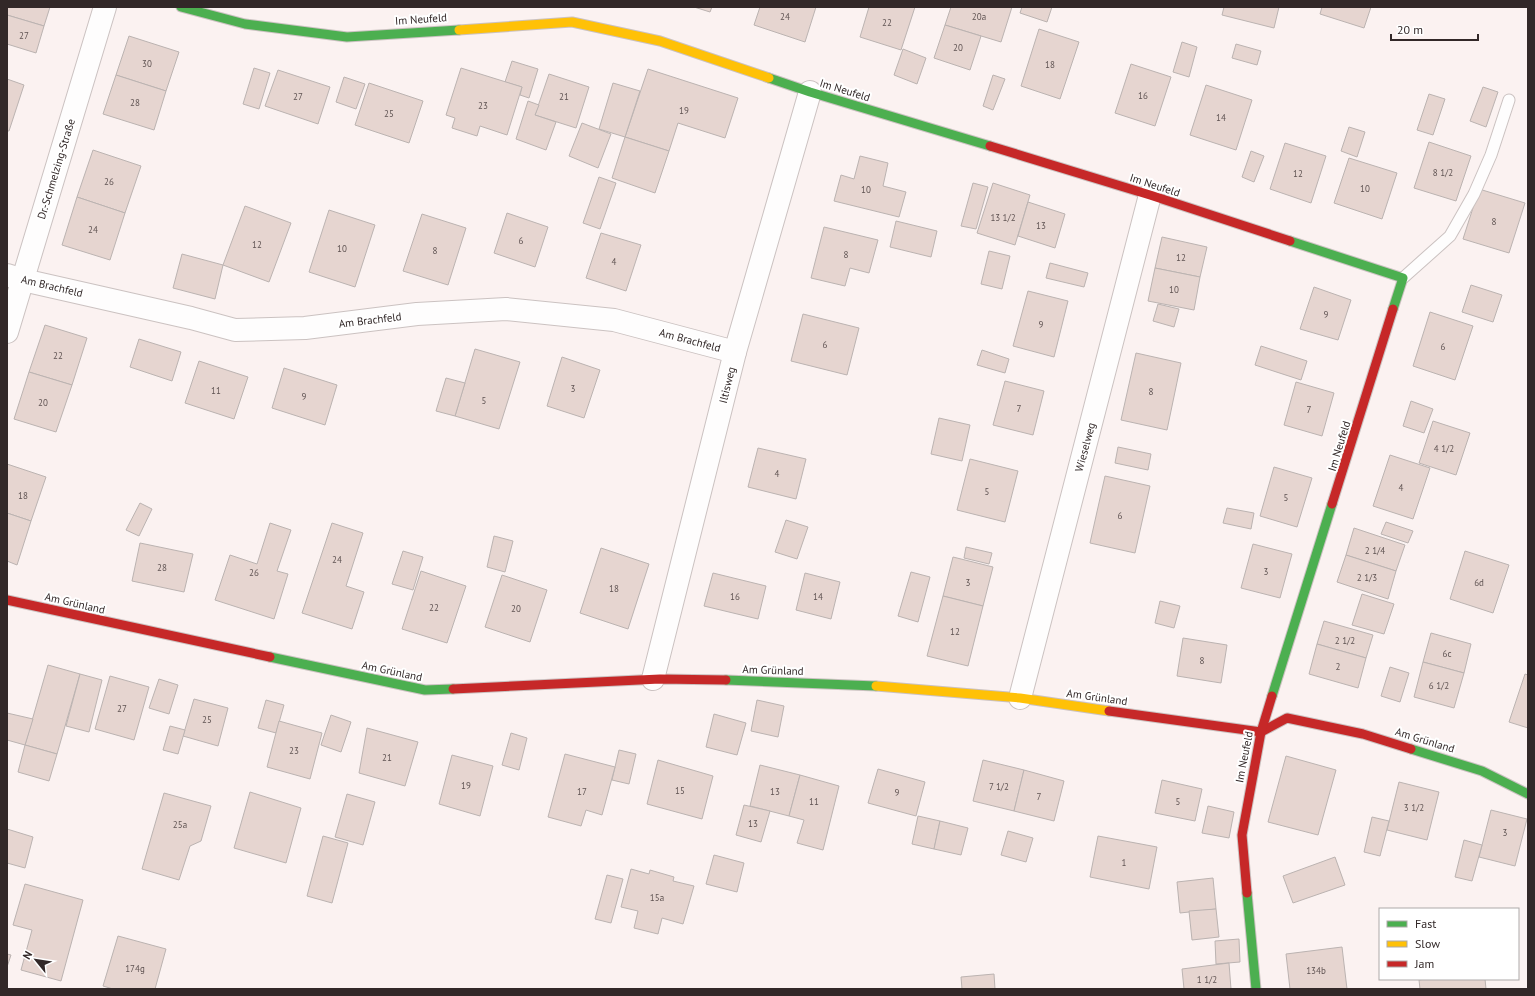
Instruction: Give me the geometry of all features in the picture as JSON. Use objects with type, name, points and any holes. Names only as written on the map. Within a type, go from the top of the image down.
[{"type":"street","name":"Dr.-Schmelzing-Straße","points":[[7,332],[15,278],[105,7]]},
{"type":"street","name":"Im Neufeld","points":[[181,7],[245,24],[347,37],[572,22],[660,40],[810,92],[1150,195],[1403,278],[1261,732],[1242,835],[1256,989]]},
{"type":"street","name":"Iltisweg","points":[[653,679],[735,352],[810,92]]},
{"type":"street","name":"Wieselweg","points":[[1020,698],[1150,195]]},
{"type":"street","name":"Am Brachfeld","points":[[15,278],[191,318],[235,330],[305,328],[417,314],[506,309],[614,320],[735,352]]},
{"type":"street","name":"Am Grünland","points":[[7,600],[425,690],[653,679],[750,680],[895,687],[1020,698],[1261,732],[1287,718],[1363,734],[1482,771],[1528,794]]},
{"type":"lane","points":[[1403,278],[1450,236],[1474,194],[1491,155],[1508,100]]},
{"type":"building","points":[[7,7],[50,7],[44,26],[7,15]]},
{"type":"building","points":[[694,7],[712,7],[710,12]]},
{"type":"building","points":[[760,7],[816,7],[805,42],[754,25]]},
{"type":"building","points":[[869,7],[915,7],[901,50],[860,37]]},
{"type":"building","points":[[951,7],[1012,7],[1001,42],[945,25]]},
{"type":"building","points":[[1022,7],[1052,7],[1047,22],[1020,13]]},
{"type":"building","points":[[1224,7],[1279,7],[1274,28],[1222,15]]},
{"type":"building","points":[[1322,7],[1371,7],[1364,28],[1320,14]]},
{"type":"building","points":[[7,15],[44,26],[36,53],[7,44]]},
{"type":"building","points":[[945,25],[981,36],[970,70],[934,58]]},
{"type":"building","points":[[1039,29],[1079,42],[1060,99],[1021,86]]},
{"type":"building","points":[[129,36],[179,52],[166,91],[116,75]]},
{"type":"building","points":[[1182,42],[1197,47],[1189,77],[1173,72]]},
{"type":"building","points":[[1236,44],[1261,51],[1257,65],[1232,58]]},
{"type":"building","points":[[903,49],[926,58],[917,84],[894,75]]},
{"type":"building","points":[[512,61],[538,69],[529,98],[520,95],[522,87],[505,82]]},
{"type":"building","points":[[1131,64],[1171,77],[1155,126],[1115,113]]},
{"type":"building","points":[[254,68],[270,73],[259,109],[243,104]]},
{"type":"building","points":[[461,68],[522,87],[507,135],[480,126],[477,136],[452,128],[455,118],[446,115]]},
{"type":"building","points":[[648,69],[738,98],[725,138],[678,123],[669,151],[625,137]]},
{"type":"building","points":[[278,70],[330,87],[318,124],[265,106]]},
{"type":"building","points":[[549,74],[589,87],[576,128],[535,115]]},
{"type":"building","points":[[116,75],[166,91],[154,130],[103,114]]},
{"type":"building","points":[[993,75],[1005,79],[993,110],[983,106]]},
{"type":"building","points":[[344,77],[365,84],[356,109],[336,102]]},
{"type":"building","points":[[7,79],[24,85],[9,131],[7,131]]},
{"type":"building","points":[[369,83],[423,101],[409,143],[355,125]]},
{"type":"building","points":[[613,83],[640,91],[625,137],[599,129]]},
{"type":"building","points":[[1206,85],[1252,100],[1236,150],[1190,135]]},
{"type":"building","points":[[1483,87],[1498,92],[1486,127],[1470,121]]},
{"type":"building","points":[[1429,94],[1445,99],[1433,135],[1417,130]]},
{"type":"building","points":[[528,101],[539,105],[535,115],[556,122],[546,150],[516,139]]},
{"type":"building","points":[[582,123],[611,134],[598,168],[569,156]]},
{"type":"building","points":[[1349,127],[1365,132],[1357,157],[1341,151]]},
{"type":"building","points":[[625,137],[669,151],[655,193],[612,178]]},
{"type":"building","points":[[1429,142],[1471,156],[1456,201],[1414,188]]},
{"type":"building","points":[[1285,143],[1326,156],[1311,203],[1270,189]]},
{"type":"building","points":[[93,150],[141,166],[125,213],[77,197]]},
{"type":"building","points":[[1251,151],[1264,156],[1254,182],[1242,177]]},
{"type":"building","points":[[860,156],[888,163],[883,186],[906,192],[899,217],[834,201],[841,175],[854,179]]},
{"type":"building","points":[[1349,158],[1397,173],[1382,219],[1334,203]]},
{"type":"building","points":[[599,177],[616,183],[600,229],[583,223]]},
{"type":"building","points":[[973,183],[988,187],[976,229],[961,226]]},
{"type":"building","points":[[993,183],[1030,195],[1015,245],[977,233]]},
{"type":"building","points":[[1479,189],[1525,203],[1509,253],[1463,239]]},
{"type":"building","points":[[77,197],[125,213],[110,260],[62,245]]},
{"type":"building","points":[[1028,202],[1065,214],[1055,248],[1018,236]]},
{"type":"building","points":[[245,206],[291,223],[269,282],[223,265]]},
{"type":"building","points":[[329,210],[375,225],[355,287],[309,272]]},
{"type":"building","points":[[507,213],[548,227],[535,267],[494,253]]},
{"type":"building","points":[[422,214],[466,228],[448,285],[403,271]]},
{"type":"building","points":[[896,221],[937,231],[931,257],[890,247]]},
{"type":"building","points":[[824,227],[878,240],[869,273],[850,268],[845,286],[811,278]]},
{"type":"building","points":[[601,233],[641,245],[626,291],[586,278]]},
{"type":"building","points":[[1162,237],[1207,247],[1200,277],[1155,268]]},
{"type":"building","points":[[989,251],[1010,256],[1002,289],[981,284]]},
{"type":"building","points":[[182,254],[223,265],[215,299],[173,288]]},
{"type":"building","points":[[1050,263],[1088,273],[1084,287],[1046,278]]},
{"type":"building","points":[[1155,268],[1200,277],[1194,310],[1148,301]]},
{"type":"building","points":[[1471,285],[1502,295],[1493,322],[1462,312]]},
{"type":"building","points":[[1314,287],[1351,300],[1338,340],[1300,329]]},
{"type":"building","points":[[1028,291],[1068,301],[1054,357],[1013,346]]},
{"type":"building","points":[[1158,304],[1179,309],[1174,327],[1153,321]]},
{"type":"building","points":[[1430,312],[1473,326],[1455,380],[1413,366]]},
{"type":"building","points":[[803,314],[859,328],[847,375],[791,361]]},
{"type":"building","points":[[45,325],[87,338],[72,385],[29,372]]},
{"type":"building","points":[[139,339],[181,352],[172,381],[130,367]]},
{"type":"building","points":[[1261,346],[1307,361],[1301,380],[1255,365]]},
{"type":"building","points":[[475,349],[520,362],[499,429],[455,416]]},
{"type":"building","points":[[982,350],[1009,359],[1005,373],[977,365]]},
{"type":"building","points":[[1136,353],[1181,363],[1167,430],[1121,420]]},
{"type":"building","points":[[562,357],[600,370],[584,418],[547,406]]},
{"type":"building","points":[[199,361],[248,377],[234,419],[185,403]]},
{"type":"building","points":[[284,368],[337,385],[325,425],[272,408]]},
{"type":"building","points":[[29,372],[72,385],[56,432],[14,419]]},
{"type":"building","points":[[446,378],[465,383],[455,416],[436,411]]},
{"type":"building","points":[[1005,381],[1044,391],[1033,435],[993,425]]},
{"type":"building","points":[[1296,382],[1334,393],[1322,436],[1284,425]]},
{"type":"building","points":[[1411,401],[1433,409],[1424,433],[1403,426]]},
{"type":"building","points":[[939,418],[970,425],[962,461],[931,454]]},
{"type":"building","points":[[1433,421],[1470,433],[1456,475],[1419,463]]},
{"type":"building","points":[[1118,447],[1151,454],[1148,470],[1115,463]]},
{"type":"building","points":[[758,448],[806,459],[796,499],[748,487]]},
{"type":"building","points":[[1390,455],[1430,468],[1413,519],[1373,506]]},
{"type":"building","points":[[970,459],[1018,471],[1005,522],[957,510]]},
{"type":"building","points":[[7,464],[46,477],[31,521],[7,513]]},
{"type":"building","points":[[1274,467],[1312,478],[1297,527],[1260,516]]},
{"type":"building","points":[[1105,476],[1150,486],[1135,553],[1090,543]]},
{"type":"building","points":[[140,503],[152,509],[139,536],[126,530]]},
{"type":"building","points":[[1227,508],[1254,513],[1251,529],[1223,523]]},
{"type":"building","points":[[7,513],[31,521],[17,565],[7,561]]},
{"type":"building","points":[[786,520],[808,527],[797,559],[775,552]]},
{"type":"building","points":[[1386,522],[1413,531],[1408,543],[1381,534]]},
{"type":"building","points":[[270,523],[291,530],[277,571],[288,574],[274,619],[215,600],[230,555],[257,564]]},
{"type":"building","points":[[332,523],[363,533],[346,586],[364,592],[352,629],[302,613]]},
{"type":"building","points":[[1354,528],[1405,545],[1396,571],[1346,555]]},
{"type":"building","points":[[494,536],[513,541],[505,572],[487,567]]},
{"type":"building","points":[[140,543],[193,554],[184,592],[132,581]]},
{"type":"building","points":[[1253,544],[1292,554],[1280,598],[1241,588]]},
{"type":"building","points":[[966,547],[992,553],[989,564],[964,558]]},
{"type":"building","points":[[601,548],[649,564],[628,629],[580,613]]},
{"type":"building","points":[[403,551],[423,557],[413,590],[392,584]]},
{"type":"building","points":[[1465,551],[1509,565],[1493,613],[1450,599]]},
{"type":"building","points":[[1346,555],[1396,571],[1388,599],[1337,582]]},
{"type":"building","points":[[953,557],[993,567],[983,606],[943,596]]},
{"type":"building","points":[[421,571],[466,586],[447,643],[402,629]]},
{"type":"building","points":[[911,572],[930,577],[918,622],[898,616]]},
{"type":"building","points":[[713,573],[766,586],[758,619],[704,606]]},
{"type":"building","points":[[805,573],[840,582],[831,619],[796,610]]},
{"type":"building","points":[[502,575],[547,590],[530,642],[485,627]]},
{"type":"building","points":[[1362,594],[1394,604],[1384,634],[1352,625]]},
{"type":"building","points":[[943,596],[983,606],[968,666],[927,656]]},
{"type":"building","points":[[1160,601],[1180,606],[1174,628],[1155,623]]},
{"type":"building","points":[[1324,621],[1373,635],[1366,658],[1317,644]]},
{"type":"building","points":[[1431,633],[1471,644],[1464,673],[1423,662]]},
{"type":"building","points":[[1183,638],[1227,645],[1221,683],[1177,676]]},
{"type":"building","points":[[1317,644],[1366,658],[1358,688],[1309,674]]},
{"type":"building","points":[[1423,662],[1464,673],[1454,708],[1414,697]]},
{"type":"building","points":[[48,665],[80,674],[57,754],[25,745]]},
{"type":"building","points":[[1390,667],[1409,673],[1400,702],[1381,696]]},
{"type":"building","points":[[80,674],[102,680],[89,732],[66,726]]},
{"type":"building","points":[[1525,674],[1528,675],[1528,728],[1509,722]]},
{"type":"building","points":[[110,676],[149,687],[134,740],[95,729]]},
{"type":"building","points":[[159,679],[178,685],[169,714],[149,708]]},
{"type":"building","points":[[194,699],[228,708],[218,746],[183,736]]},
{"type":"building","points":[[266,700],[284,705],[276,733],[258,728]]},
{"type":"building","points":[[757,700],[784,706],[778,737],[751,731]]},
{"type":"building","points":[[7,713],[33,719],[25,745],[7,740]]},
{"type":"building","points":[[714,714],[746,723],[737,755],[706,747]]},
{"type":"building","points":[[331,715],[351,722],[341,752],[321,745]]},
{"type":"building","points":[[279,721],[322,733],[310,779],[267,767]]},
{"type":"building","points":[[170,726],[185,730],[178,754],[163,750]]},
{"type":"building","points":[[367,728],[418,742],[405,786],[359,773]]},
{"type":"building","points":[[511,733],[527,738],[519,770],[502,765]]},
{"type":"building","points":[[25,745],[57,754],[49,781],[18,772]]},
{"type":"building","points":[[619,750],[636,754],[629,784],[612,780]]},
{"type":"building","points":[[565,754],[615,767],[602,815],[586,810],[581,826],[548,817]]},
{"type":"building","points":[[452,755],[493,766],[480,816],[439,804]]},
{"type":"building","points":[[1286,756],[1336,770],[1318,835],[1268,822]]},
{"type":"building","points":[[658,760],[713,776],[702,819],[647,804]]},
{"type":"building","points":[[983,760],[1024,770],[1014,811],[973,801]]},
{"type":"building","points":[[760,765],[800,775],[789,816],[750,806]]},
{"type":"building","points":[[878,769],[925,782],[916,816],[868,803]]},
{"type":"building","points":[[1024,770],[1064,781],[1054,821],[1014,811]]},
{"type":"building","points":[[800,775],[839,786],[823,850],[797,843],[804,820],[789,816]]},
{"type":"building","points":[[1162,780],[1202,789],[1195,821],[1155,813]]},
{"type":"building","points":[[1399,782],[1439,792],[1427,840],[1387,830]]},
{"type":"building","points":[[250,792],[301,808],[286,863],[234,848]]},
{"type":"building","points":[[164,793],[211,806],[201,841],[190,846],[179,880],[142,869]]},
{"type":"building","points":[[347,794],[375,802],[363,845],[335,837]]},
{"type":"building","points":[[744,805],[770,811],[761,842],[736,835]]},
{"type":"building","points":[[1208,806],[1234,812],[1229,838],[1202,833]]},
{"type":"building","points":[[1491,810],[1527,819],[1515,866],[1479,857]]},
{"type":"building","points":[[918,816],[940,821],[934,849],[912,844]]},
{"type":"building","points":[[1372,817],[1389,821],[1380,856],[1364,852]]},
{"type":"building","points":[[940,821],[968,828],[961,855],[934,849]]},
{"type":"building","points":[[7,829],[33,837],[25,868],[7,863]]},
{"type":"building","points":[[1008,831],[1033,838],[1026,862],[1001,855]]},
{"type":"building","points":[[323,836],[348,843],[332,903],[307,896]]},
{"type":"building","points":[[1098,836],[1157,847],[1149,889],[1090,877]]},
{"type":"building","points":[[1464,840],[1482,845],[1472,881],[1455,877]]},
{"type":"building","points":[[714,855],[744,863],[737,892],[706,884]]},
{"type":"building","points":[[1335,857],[1345,885],[1293,903],[1283,876]]},
{"type":"building","points":[[631,869],[649,874],[650,870],[674,877],[673,881],[694,886],[683,924],[662,918],[658,934],[634,928],[638,911],[621,907]]},
{"type":"building","points":[[607,875],[623,879],[611,923],[595,919]]},
{"type":"building","points":[[1213,878],[1216,909],[1180,913],[1177,882]]},
{"type":"building","points":[[25,884],[83,900],[61,981],[21,970],[32,930],[13,925]]},
{"type":"building","points":[[1216,909],[1219,937],[1192,940],[1189,911]]},
{"type":"building","points":[[118,936],[166,949],[155,989],[113,989],[103,986]]},
{"type":"building","points":[[1239,939],[1240,962],[1216,964],[1215,941]]},
{"type":"building","points":[[1342,947],[1347,989],[1290,989],[1286,954]]},
{"type":"building","points":[[7,954],[11,955],[7,967]]},
{"type":"building","points":[[1229,963],[1231,989],[1184,989],[1182,969]]},
{"type":"building","points":[[994,974],[995,989],[962,989],[961,977]]},
{"type":"building","points":[[1419,980],[1485,980],[1486,989],[1420,989]]},
{"type":"traffic: fast","points":[[181,7],[245,24],[347,37],[459,30]]},
{"type":"traffic: fast","points":[[769,78],[810,92],[990,146]]},
{"type":"traffic: fast","points":[[1290,241],[1403,278],[1393,309]]},
{"type":"traffic: fast","points":[[1272,696],[1332,504]]},
{"type":"traffic: fast","points":[[270,657],[425,690],[453,689]]},
{"type":"traffic: fast","points":[[726,680],[876,686]]},
{"type":"traffic: fast","points":[[1411,749],[1482,771],[1528,794]]},
{"type":"traffic: fast","points":[[1247,893],[1256,989]]},
{"type":"traffic: slow","points":[[459,30],[572,22],[660,41],[769,78]]},
{"type":"traffic: slow","points":[[876,686],[1020,698],[1109,711]]},
{"type":"traffic: jam","points":[[990,146],[1150,195],[1290,241]]},
{"type":"traffic: jam","points":[[1332,504],[1393,309]]},
{"type":"traffic: jam","points":[[7,600],[270,657]]},
{"type":"traffic: jam","points":[[453,689],[660,679],[726,680]]},
{"type":"traffic: jam","points":[[1247,893],[1242,835],[1261,732],[1272,696]]},
{"type":"traffic: jam","points":[[1109,711],[1261,732],[1287,718],[1363,734],[1411,749]]}]
